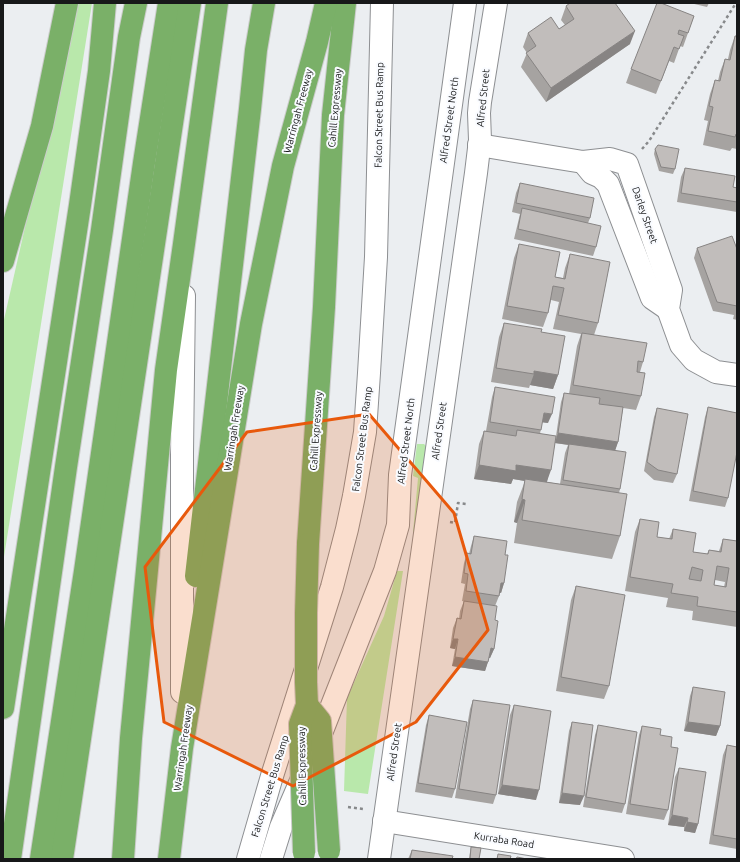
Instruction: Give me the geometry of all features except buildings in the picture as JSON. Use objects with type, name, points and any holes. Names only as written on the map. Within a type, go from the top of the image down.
[{"type":"highway","points":[[3,261],[42,126],[67,3]]},
{"type":"highway","points":[[3,708],[82,189],[99,71],[105,3]]},
{"type":"highway","points":[[10,859],[129,37],[136,3]]},
{"type":"highway","points":[[41,859],[169,3]]},
{"type":"highway","points":[[62,859],[190,3]]},
{"type":"highway","name":"Warringah Freeway","points":[[123,859],[133,716],[166,370],[218,3]]},
{"type":"highway","points":[[182,748],[182,692],[256,50],[264,3]]},
{"type":"highway","name":"Warringah Freeway","points":[[169,859],[182,748],[251,324],[283,166],[317,42],[326,3]]},
{"type":"highway","name":"Cahill Expressway","points":[[304,856],[300,724],[307,705],[306,613],[308,544],[324,307],[333,115],[345,3]]},
{"type":"highway","points":[[307,705],[320,721],[329,855]]},
{"type":"street","name":"Falcon Street Bus Ramp","points":[[248,859],[281,747],[332,587],[352,509],[364,439],[370,373],[376,256],[382,3]]},
{"type":"street","name":"Alfred Street North","points":[[271,859],[281,827],[315,748],[385,571],[398,525],[400,475],[465,3]]},
{"type":"street","name":"Alfred Street","points":[[379,859],[476,173],[480,140],[480,102],[496,3]]},
{"type":"street","points":[[479,145],[584,162],[610,159],[627,164]]},
{"type":"street","points":[[584,162],[592,173],[600,177],[608,184],[652,298],[668,309]]},
{"type":"street","name":"Darley Street","points":[[627,164],[671,290],[668,309],[681,345],[694,360],[716,372],[737,375]]},
{"type":"street","name":"Warringah Freeway","points":[[182,692],[184,244]]},
{"type":"street","name":"Kurraba Road","points":[[384,821],[623,859]]},
{"type":"path","points":[[627,164],[649,141],[736,3]]},
{"type":"path","points":[[455,522],[458,503],[466,504]]},
{"type":"highlighted area","points":[[369,414],[454,513],[488,630],[416,722],[293,786],[164,722],[145,567],[247,432]]},
{"type":"green space","points":[[76,3],[92,3],[3,563],[3,324]]},
{"type":"green space","points":[[417,444],[424,444],[430,450],[420,533],[413,532],[418,478],[413,476]]},
{"type":"green space","points":[[397,571],[403,571],[368,794],[344,791],[347,698],[384,616]]}]
